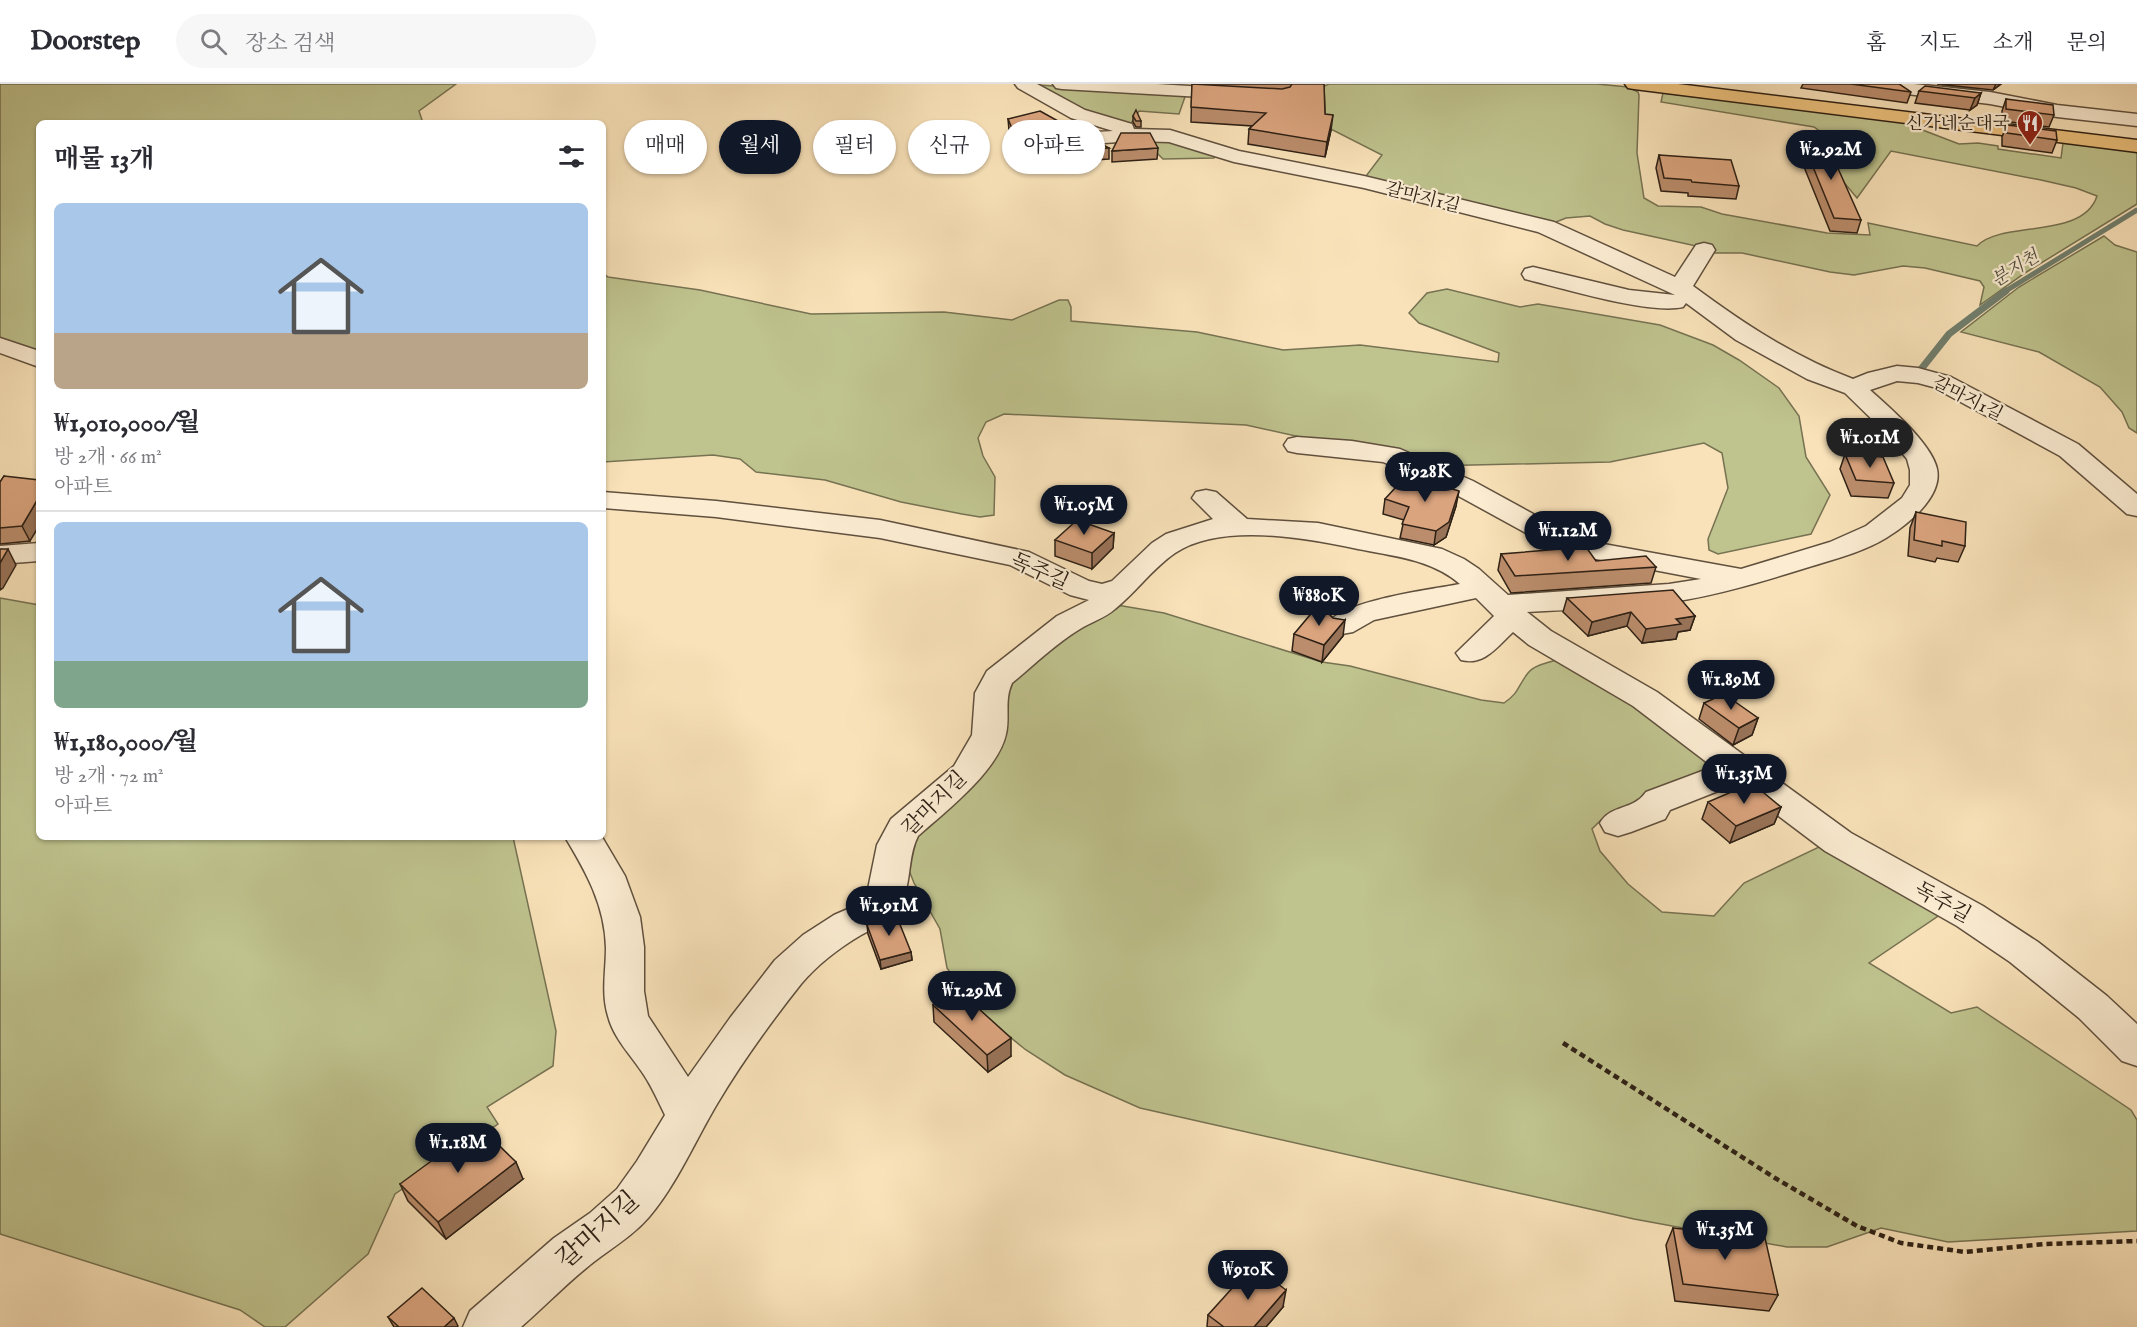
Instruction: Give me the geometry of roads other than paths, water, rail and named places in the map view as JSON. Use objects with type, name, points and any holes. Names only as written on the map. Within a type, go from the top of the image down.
[{"type":"main road","points":[[1634,84],[2137,146]]},
{"type":"lane","name":"갈마지1길","points":[[1024,84],[1078,114],[1156,135],[1191,141],[1234,156],[1364,182],[1531,222],[1559,232],[1682,295],[1745,335],[1816,374],[1854,388],[1875,377],[1899,373],[1920,375],[1942,382],[2069,450],[2137,508]]},
{"type":"lane","points":[[1062,84],[1250,95]]},
{"type":"lane","points":[[1865,84],[1990,98],[2057,111],[2137,120]]},
{"type":"lane","points":[[1190,114],[1197,92]]},
{"type":"lane","name":"갈마지1길","points":[[1105,138],[1156,135]]},
{"type":"lane","points":[[1554,300],[1609,313],[1643,316],[1653,314],[1682,295],[1704,250]]},
{"type":"lane","name":"갈마지1길","points":[[1533,274],[1629,297],[1682,295]]},
{"type":"lane","points":[[4,352],[36,359]]},
{"type":"lane","points":[[1342,625],[1364,613],[1670,593],[1747,577],[1840,548],[1876,532],[1913,502],[1923,485],[1924,470],[1920,458],[1893,425],[1854,388]]},
{"type":"lane","points":[[1298,445],[1352,449],[1390,455],[1463,487],[1505,508],[1558,540],[1580,548],[1747,577]]},
{"type":"lane","points":[[1206,498],[1238,526]]},
{"type":"lane","name":"독주길","points":[[606,500],[716,509],[863,526],[1019,558],[1081,589],[1103,593],[1123,587],[1162,549],[1176,540],[1210,528],[1238,526],[1318,532],[1426,553],[1454,565],[1540,638],[1645,699],[1838,842],[1869,862],[1970,916],[2024,952],[2093,1007],[2137,1049]]},
{"type":"lane","points":[[0,555],[36,552]]},
{"type":"lane","name":"갈마지길","points":[[488,1327],[562,1260],[606,1227],[633,1203],[744,1029],[789,971],[817,945],[848,925],[870,915],[884,900],[890,882],[895,845],[904,828],[966,774],[989,735],[991,693],[998,678],[1050,636],[1102,605],[1123,587]]},
{"type":"lane","points":[[1472,653],[1498,603]]},
{"type":"lane","points":[[1618,823],[1652,810],[1658,801],[1738,770]]},
{"type":"lane","points":[[585,840],[610,882],[620,905],[624,927],[623,979],[628,1017],[636,1033],[659,1064],[688,1115]]},
{"type":"waterway","name":"분지천","points":[[1944,84],[1980,92]]},
{"type":"waterway","name":"분지천","points":[[2004,292],[2137,210]]},
{"type":"waterway","name":"분지천","points":[[1922,368],[1949,334],[2006,291]]},
{"type":"place","name":"신가네순대국","points":[[2030,146]]}]
